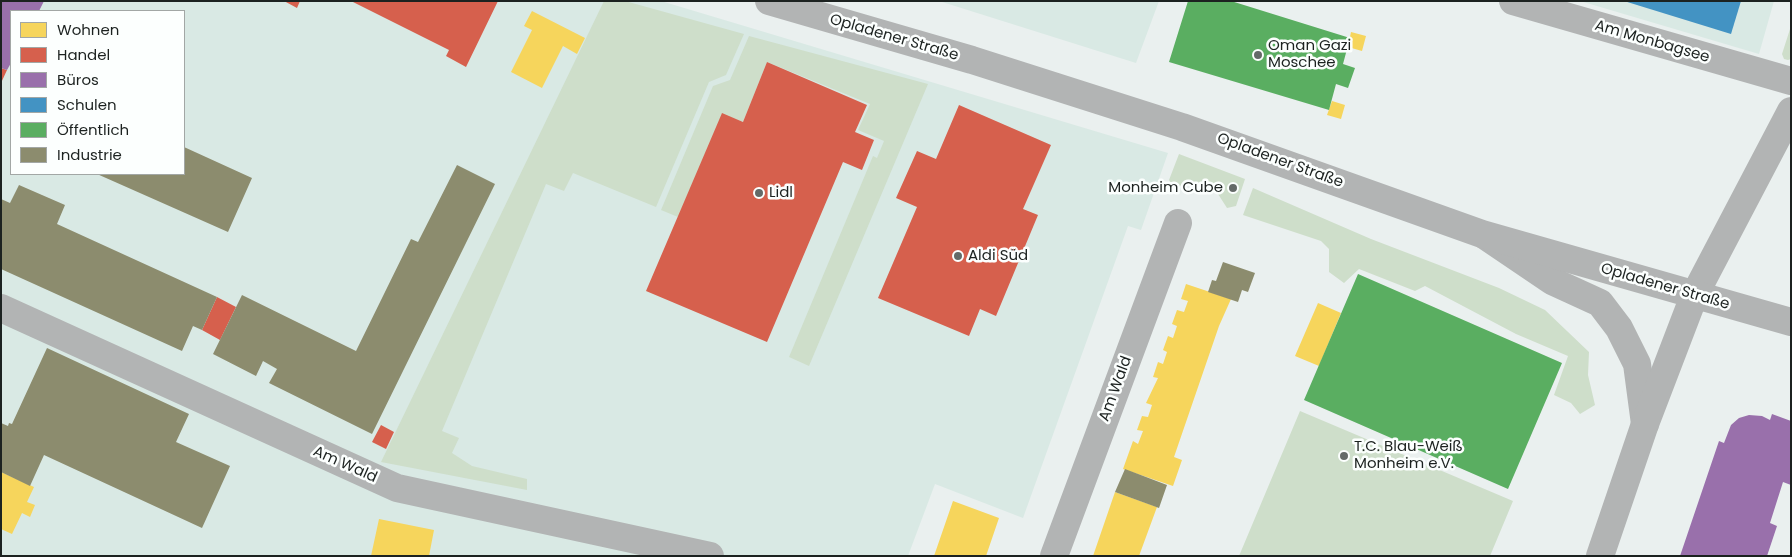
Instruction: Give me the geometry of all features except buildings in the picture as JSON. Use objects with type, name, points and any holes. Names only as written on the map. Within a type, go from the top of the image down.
[{"type":"street","name":"Opladener Straße","points":[[769,1],[972,60],[1173,124],[1482,234],[1694,296],[1791,322]]},
{"type":"street","name":"Am Monbagsee","points":[[1514,1],[1791,81]]},
{"type":"street","points":[[1600,556],[1645,424],[1694,296],[1791,111]]},
{"type":"street","name":"Am Wald","points":[[1054,556],[1178,223]]},
{"type":"street","points":[[1482,234],[1552,281],[1600,303],[1619,328],[1637,364],[1645,424]]},
{"type":"street","name":"Am Wald","points":[[1,308],[397,488],[710,556]]},
{"type":"shaded area","points":[[1,1],[661,1],[1168,153],[1141,230],[1128,226],[1023,518],[935,484],[908,556],[1,556]]},
{"type":"shaded area","points":[[939,1],[1159,1],[1136,63]]},
{"type":"shaded area","points":[[1580,1],[1774,1],[1759,54]]},
{"type":"green space","points":[[604,1],[625,1],[744,34],[726,75],[709,82],[656,207],[573,173],[564,191],[546,184],[442,431],[459,438],[452,453],[472,466],[527,479],[527,490],[381,462]]},
{"type":"green space","points":[[1791,26],[1791,59],[1788,60],[1784,59],[1782,54]]},
{"type":"green space","points":[[749,36],[928,84],[809,366],[789,357],[873,156],[877,158],[884,141],[858,130],[870,104],[767,62],[743,122],[722,114],[678,217],[661,210],[713,86],[730,80]]},
{"type":"green space","points":[[1179,154],[1245,179],[1236,206],[1227,208],[1218,194],[1203,185],[1188,183],[1174,188],[1169,180]]},
{"type":"green space","points":[[1253,188],[1371,239],[1499,288],[1545,310],[1589,352],[1588,375],[1595,405],[1580,414],[1571,403],[1554,395],[1568,356],[1516,334],[1425,286],[1415,291],[1359,269],[1344,283],[1329,272],[1329,249],[1321,241],[1243,215]]},
{"type":"green space","name":"T.C. Blau-Weiß Monheim e.V.","points":[[1300,411],[1513,501],[1490,556],[1239,556]]},
{"type":"place","name":"Oman Gazi Moschee","points":[[1258,55]]},
{"type":"place","name":"Monheim Cube","points":[[1233,188]]},
{"type":"place","name":"Lidl","points":[[759,193]]},
{"type":"place","name":"Aldi Süd","points":[[958,256]]},
{"type":"place","name":"T.C. Blau-Weiß Monheim e.V.","points":[[1344,456]]}]
